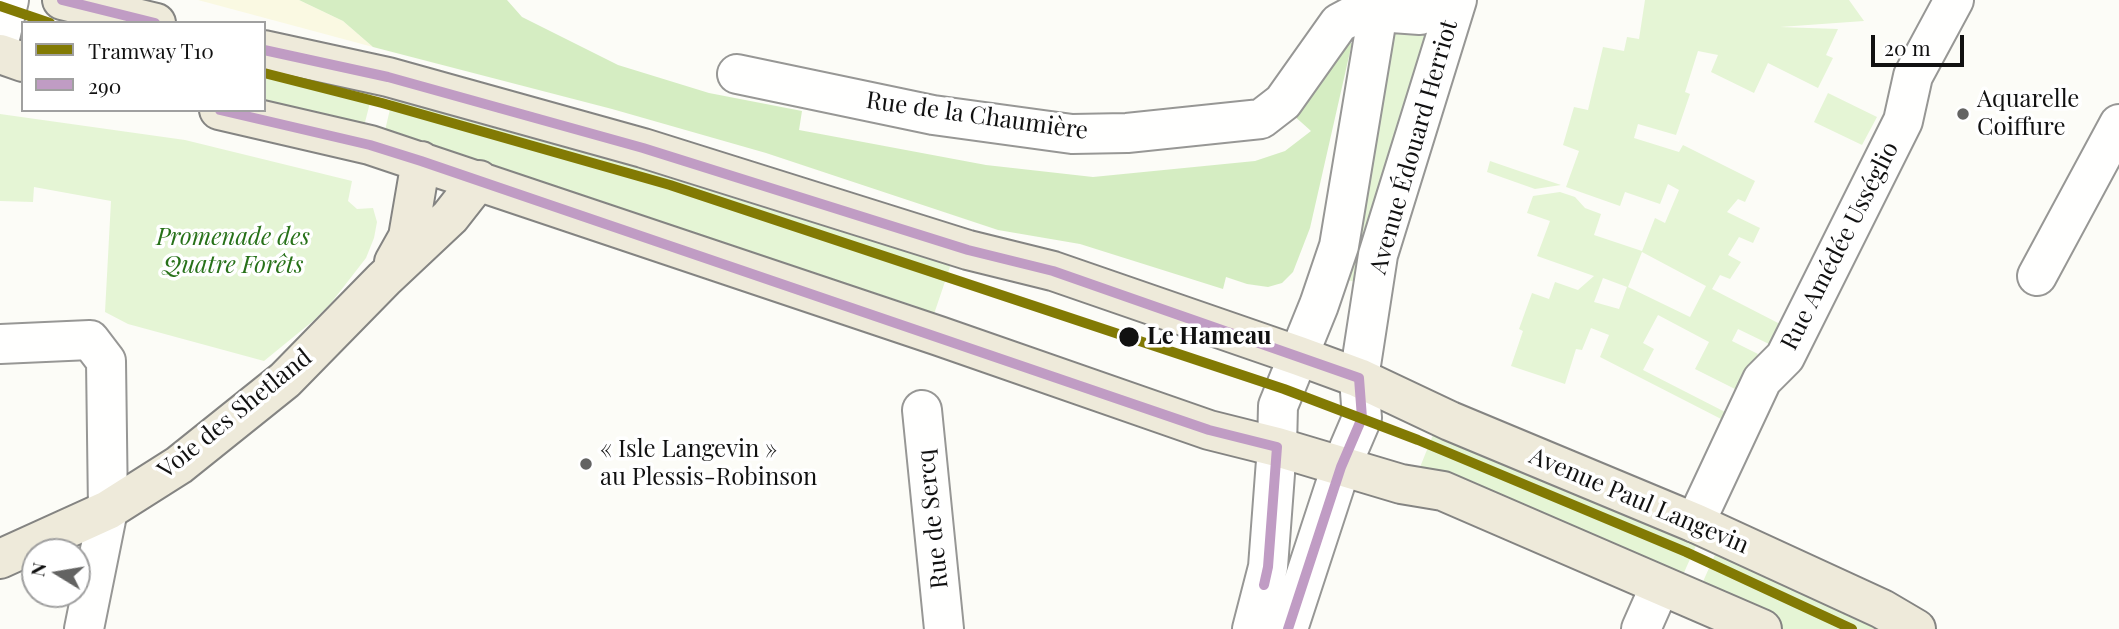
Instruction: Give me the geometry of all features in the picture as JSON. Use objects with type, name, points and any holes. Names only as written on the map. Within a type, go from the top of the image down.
[{"type":"main road","points":[[62,0],[148,21]]},
{"type":"main road","name":"Avenue Paul Langevin","points":[[266,50],[388,77],[643,148],[968,250],[1053,271],[1299,356],[1359,378],[1450,421],[1695,523],[1882,610],[1916,629]]},
{"type":"main road","points":[[0,54],[21,61]]},
{"type":"main road","points":[[228,112],[370,145],[421,161],[1209,430],[1401,484],[1443,491],[1762,629]]},
{"type":"main road","name":"Voie des Shetland","points":[[384,279],[408,237],[421,161]]},
{"type":"main road","name":"Voie des Shetland","points":[[0,559],[108,510],[179,465],[285,380],[384,279],[450,217],[479,180]]},
{"type":"street","points":[[0,38],[9,0]]},
{"type":"street","name":"Rue de la Chaumière","points":[[737,74],[933,115],[1072,134],[1140,131],[1261,119],[1283,102],[1339,23],[1379,6],[1420,15],[1448,0]]},
{"type":"street","name":"Avenue Édouard Herriot","points":[[1359,378],[1378,255],[1457,0]]},
{"type":"street","name":"Rue Amédée Usséglio","points":[[1695,523],[1762,380],[1784,357],[1897,134],[1903,121],[1913,76],[1954,0]]},
{"type":"street","name":"Avenue Édouard Herriot","points":[[1299,356],[1339,246],[1379,6]]},
{"type":"street","points":[[2036,276],[2119,124]]},
{"type":"street","points":[[0,344],[90,340],[106,361],[108,510],[84,629]]},
{"type":"street","points":[[1252,629],[1268,567],[1278,406],[1299,356]]},
{"type":"street","points":[[1288,629],[1340,467],[1362,418],[1359,378]]},
{"type":"street","name":"Rue de Sercq","points":[[922,410],[944,629]]},
{"type":"street","points":[[1640,629],[1660,586]]},
{"type":"green space","points":[[198,0],[299,0],[343,21],[373,47]]},
{"type":"green space","points":[[299,0],[507,0],[522,17],[618,65],[709,93],[802,111],[799,130],[986,165],[1093,177],[1255,161],[1285,151],[1311,131],[1292,114],[1333,45],[1352,43],[1310,228],[1293,272],[1282,283],[1268,287],[1226,277],[1223,289],[1080,244],[998,230],[766,153],[612,109],[373,47],[343,21]]},
{"type":"green space","points":[[1645,0],[1849,0],[1864,21],[1780,27],[1838,29],[1826,55],[1833,58],[1818,88],[1768,63],[1754,93],[1711,72],[1718,55],[1698,51],[1685,92],[1690,94],[1676,135],[1638,124],[1634,138],[1679,152],[1683,145],[1755,181],[1745,202],[1738,199],[1727,212],[1760,228],[1753,243],[1739,237],[1728,255],[1741,262],[1730,279],[1720,275],[1712,289],[1780,324],[1769,344],[1738,329],[1732,341],[1758,354],[1739,391],[1695,369],[1709,342],[1658,315],[1643,343],[1654,349],[1643,370],[1729,414],[1725,421],[1600,357],[1609,335],[1591,328],[1582,350],[1576,349],[1565,384],[1511,366],[1523,331],[1519,329],[1532,293],[1549,299],[1555,282],[1578,290],[1594,276],[1537,256],[1550,221],[1527,213],[1533,196],[1560,192],[1575,197],[1585,208],[1601,214],[1594,235],[1642,251],[1655,218],[1665,223],[1679,190],[1668,184],[1660,204],[1625,192],[1620,206],[1566,187],[1579,151],[1563,145],[1574,107],[1588,110],[1603,47],[1624,51],[1627,37],[1639,39]],"holes":[[[1642,252],[1706,286],[1690,317],[1628,287]],[[1603,278],[1627,287],[1619,309],[1594,302]]]},
{"type":"green space","points":[[1388,28],[1427,28],[1359,283],[1344,279]]},
{"type":"green space","points":[[266,59],[375,83],[362,134],[266,106]]},
{"type":"green space","points":[[395,88],[955,252],[933,317],[916,306],[402,142],[383,139]]},
{"type":"green space","points":[[1828,93],[1877,117],[1862,145],[1814,122]]},
{"type":"green space","name":"Promenade des Quatre Forêts","points":[[0,114],[185,140],[352,181],[348,201],[357,209],[373,208],[377,222],[374,238],[366,258],[331,303],[264,361],[128,324],[105,312],[111,201],[34,187],[33,202],[0,201]]},
{"type":"green space","points":[[1490,161],[1561,185],[1535,189],[1487,172]]},
{"type":"green space","points":[[1435,430],[1699,539],[1678,586],[1416,477]]},
{"type":"green space","points":[[1718,548],[1890,629],[1783,629],[1726,602],[1697,595]]},
{"type":"tram line","name":"T10","points":[[0,6],[44,21]]},
{"type":"tram line","name":"T10","points":[[266,74],[382,103],[670,185],[1284,389],[1418,440],[1686,552],[1852,629]]},
{"type":"transit line","name":"290","points":[[62,0],[147,21]]},
{"type":"transit line","name":"290","points":[[266,50],[388,77],[643,148],[968,250],[1053,271],[1359,378],[1362,418],[1341,467],[1288,629]]},
{"type":"transit line","name":"290","points":[[229,112],[370,145],[421,161],[1209,430],[1277,447],[1268,567],[1264,585]]},
{"type":"place","name":"Aquarelle Coiffure","points":[[1963,114]]},
{"type":"place","name":"Le Hameau","points":[[1129,337]]},
{"type":"place","name":"« Isle Langevin » au Plessis-Robinson","points":[[586,464]]}]
